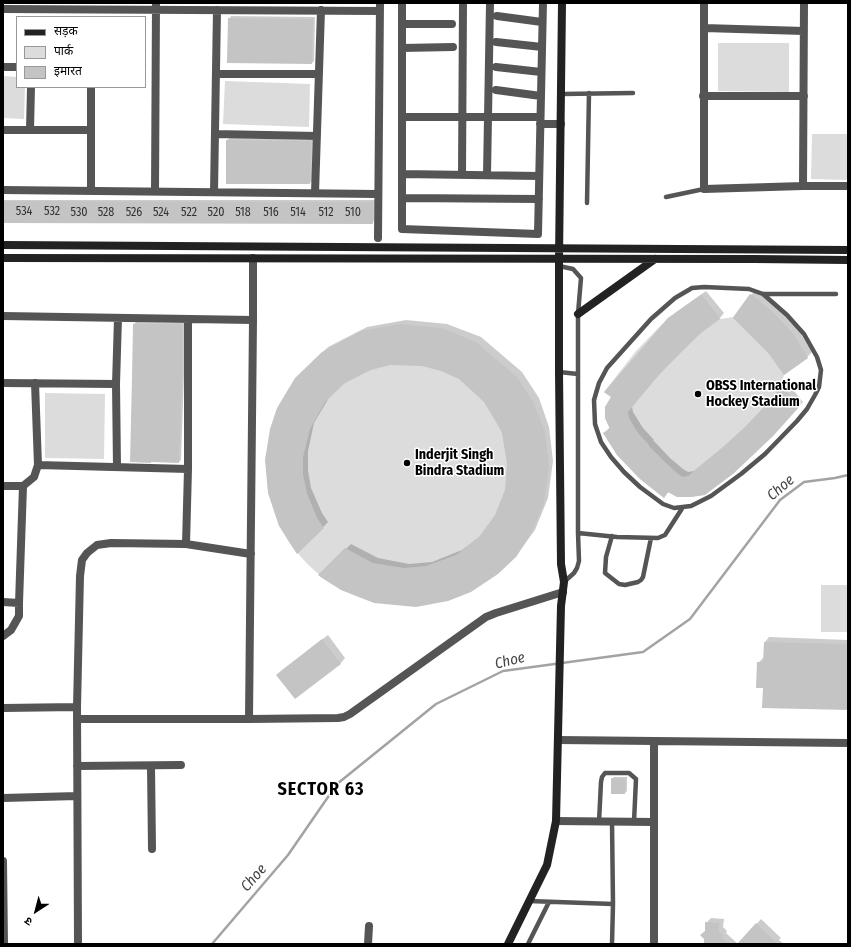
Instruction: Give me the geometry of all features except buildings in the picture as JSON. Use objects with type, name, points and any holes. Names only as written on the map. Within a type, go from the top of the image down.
[{"type":"main road","points":[[508,944],[547,865],[556,822],[561,606],[564,582],[561,564],[559,372],[562,3]]},
{"type":"main road","points":[[3,245],[848,250]]},
{"type":"main road","points":[[3,258],[253,258],[559,262],[655,259],[848,260]]},
{"type":"main road","points":[[578,314],[655,259]]},
{"type":"street","points":[[402,3],[402,229],[538,234],[543,3]]},
{"type":"street","points":[[462,3],[462,175]]},
{"type":"street","points":[[487,175],[490,3]]},
{"type":"street","points":[[704,3],[704,189],[848,186]]},
{"type":"street","points":[[803,186],[804,3]]},
{"type":"street","points":[[155,191],[156,6]]},
{"type":"street","points":[[3,9],[32,13],[91,13],[156,6],[217,10],[321,10],[380,7],[378,238]]},
{"type":"street","points":[[214,192],[217,10]]},
{"type":"street","points":[[315,193],[321,10]]},
{"type":"street","points":[[498,16],[542,22]]},
{"type":"street","points":[[402,24],[452,24]]},
{"type":"street","points":[[704,28],[804,31]]},
{"type":"street","points":[[496,42],[542,47]]},
{"type":"street","points":[[402,48],[453,47]]},
{"type":"street","points":[[3,67],[16,67]]},
{"type":"street","points":[[496,67],[541,72]]},
{"type":"street","points":[[216,74],[318,74]]},
{"type":"street","points":[[30,130],[31,88]]},
{"type":"street","points":[[91,88],[91,191]]},
{"type":"street","points":[[496,90],[541,96]]},
{"type":"street","points":[[704,96],[804,96]]},
{"type":"street","points":[[403,117],[488,117],[561,124]]},
{"type":"street","points":[[3,130],[90,130]]},
{"type":"street","points":[[215,134],[317,136]]},
{"type":"street","points":[[402,174],[539,176]]},
{"type":"street","points":[[3,190],[378,194]]},
{"type":"street","points":[[402,198],[539,199]]},
{"type":"street","points":[[250,720],[253,258]]},
{"type":"street","points":[[3,316],[253,320]]},
{"type":"street","points":[[117,467],[116,384],[118,318]]},
{"type":"street","points":[[186,544],[188,469],[188,319]]},
{"type":"street","points":[[3,383],[116,384]]},
{"type":"street","points":[[3,486],[23,486],[34,477],[38,465],[35,384]]},
{"type":"street","points":[[38,465],[188,469]]},
{"type":"street","points":[[3,636],[11,630],[19,616],[23,486]]},
{"type":"street","points":[[78,943],[77,707],[80,576],[82,560],[87,553],[97,545],[111,543],[186,544],[251,554]]},
{"type":"street","points":[[78,719],[250,720],[338,718],[350,714],[486,617],[563,592]]},
{"type":"street","points":[[3,602],[19,603]]},
{"type":"street","points":[[3,708],[77,707]]},
{"type":"street","points":[[558,740],[848,743]]},
{"type":"street","points":[[654,741],[654,944]]},
{"type":"street","points":[[77,766],[181,765]]},
{"type":"street","points":[[151,766],[152,849]]},
{"type":"street","points":[[3,798],[77,796]]},
{"type":"street","points":[[556,822],[654,822]]},
{"type":"street","points":[[3,860],[4,944]]},
{"type":"street","points":[[368,944],[369,926]]},
{"type":"lane","points":[[562,94],[632,93]]},
{"type":"lane","points":[[588,203],[589,94]]},
{"type":"lane","points":[[666,197],[704,189]]},
{"type":"lane","points":[[559,262],[573,269],[581,278],[578,314],[579,561],[574,573],[564,582]]},
{"type":"lane","points":[[763,294],[787,315],[804,334],[817,357],[821,370],[819,387],[802,415],[765,454],[742,474],[710,496],[691,506],[674,508],[663,504],[640,487],[624,472],[602,442],[595,424],[594,400],[599,382],[607,368],[651,319],[675,298],[692,288],[704,287],[749,289],[763,294],[836,294]]},
{"type":"lane","points":[[559,372],[578,374]]},
{"type":"lane","points":[[578,533],[658,538],[665,535],[682,508]]},
{"type":"lane","points":[[612,536],[606,557],[605,573],[618,584],[625,585],[641,580],[643,577],[651,538]]},
{"type":"lane","points":[[599,822],[601,782],[605,773],[629,773],[636,779],[634,822]]},
{"type":"lane","points":[[612,822],[612,944]]},
{"type":"lane","points":[[529,901],[613,904]]},
{"type":"lane","points":[[528,944],[549,902]]},
{"type":"green space","points":[[718,43],[789,43],[789,92],[718,91]]},
{"type":"green space","points":[[3,76],[16,77],[16,88],[25,88],[24,119],[3,118]]},
{"type":"green space","points":[[225,81],[310,84],[309,127],[223,124]]},
{"type":"green space","points":[[812,134],[848,134],[848,180],[811,179]]},
{"type":"green space","name":"OBSS International Hockey Stadium","points":[[750,294],[772,312],[793,334],[808,358],[784,375],[781,386],[799,407],[773,436],[734,473],[704,495],[677,497],[668,492],[664,498],[640,479],[617,455],[603,433],[610,429],[605,418],[605,407],[611,397],[604,392],[636,351],[668,318],[701,295],[720,319],[733,317]]},
{"type":"green space","name":"Inderjit Singh Bindra Stadium","points":[[406,327],[433,330],[459,338],[483,351],[504,368],[521,389],[534,413],[542,439],[545,466],[542,493],[534,519],[521,543],[504,564],[483,581],[459,594],[433,602],[406,605],[379,602],[353,594],[329,581],[308,564],[291,543],[278,519],[270,493],[267,466],[270,439],[278,413],[291,389],[308,368],[329,351],[353,338],[379,330]]},
{"type":"green space","points":[[45,393],[105,394],[104,459],[45,458]]},
{"type":"green space","points":[[821,585],[848,585],[848,632],[821,632]]},
{"type":"waterway","name":"Choe","points":[[212,944],[288,855],[337,784],[436,704],[503,671],[643,652],[690,619],[780,500],[804,482],[848,475]]},
{"type":"place","name":"OBSS International Hockey Stadium","points":[[698,394]]},
{"type":"place","name":"Inderjit Singh Bindra Stadium","points":[[407,463]]},
{"type":"district","name":"SECTOR 63","points":[[321,790]]}]
